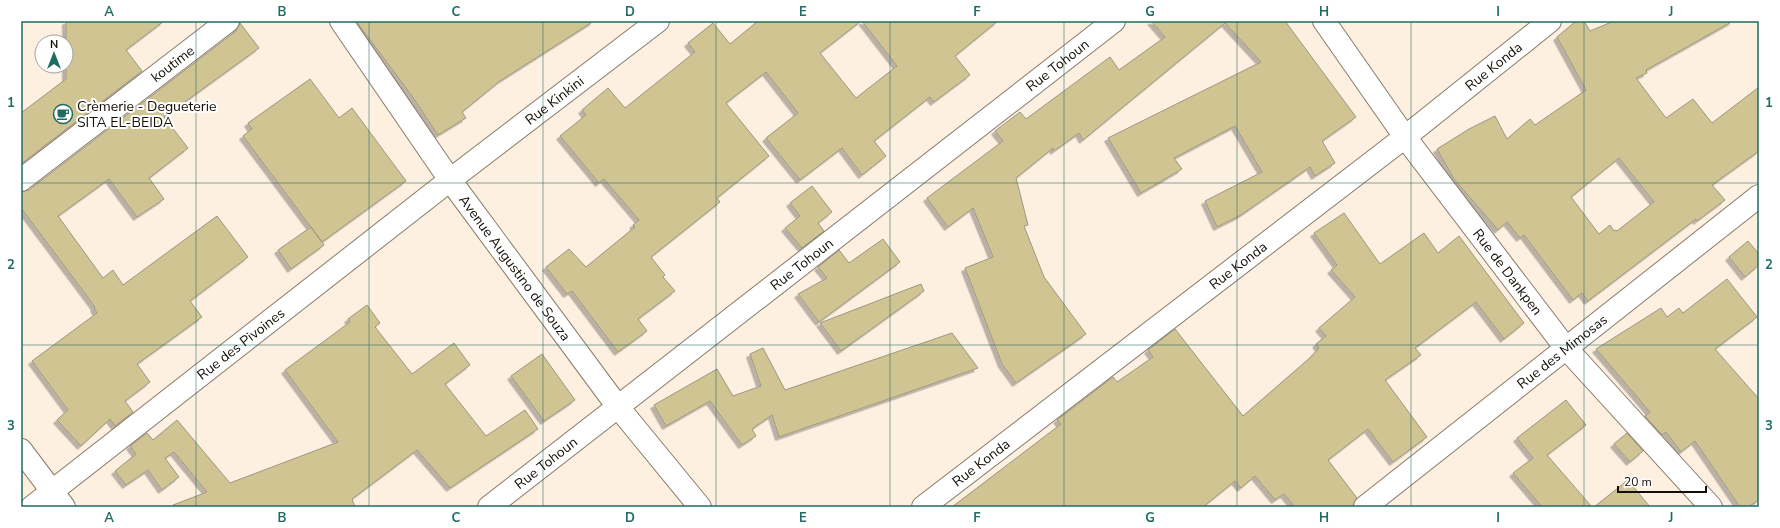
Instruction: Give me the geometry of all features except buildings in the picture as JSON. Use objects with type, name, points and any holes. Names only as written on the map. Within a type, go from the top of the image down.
[{"type":"street","name":"koutime","points":[[21,180],[228,21]]},
{"type":"street","name":"Avenue Augustino de Souza","points":[[341,21],[450,180],[618,407],[700,507]]},
{"type":"street","name":"Rue Kinkini","points":[[450,180],[658,21]]},
{"type":"street","name":"Rue Tohoun","points":[[489,507],[1114,21]]},
{"type":"street","name":"Rue de Dankpen","points":[[1324,21],[1406,137],[1565,347],[1710,507]]},
{"type":"street","name":"Rue Konda","points":[[923,507],[1406,137],[1550,21]]},
{"type":"street","name":"Rue des Pivoines","points":[[32,507],[58,500],[450,180]]},
{"type":"street","name":"Rue des Mimosas","points":[[1365,507],[1565,347],[1759,196]]},
{"type":"street","points":[[21,450],[58,500]]},
{"type":"place","name":"Crèmerie - Degueterie SITA EL-BEIDA","points":[[63,114]]}]
